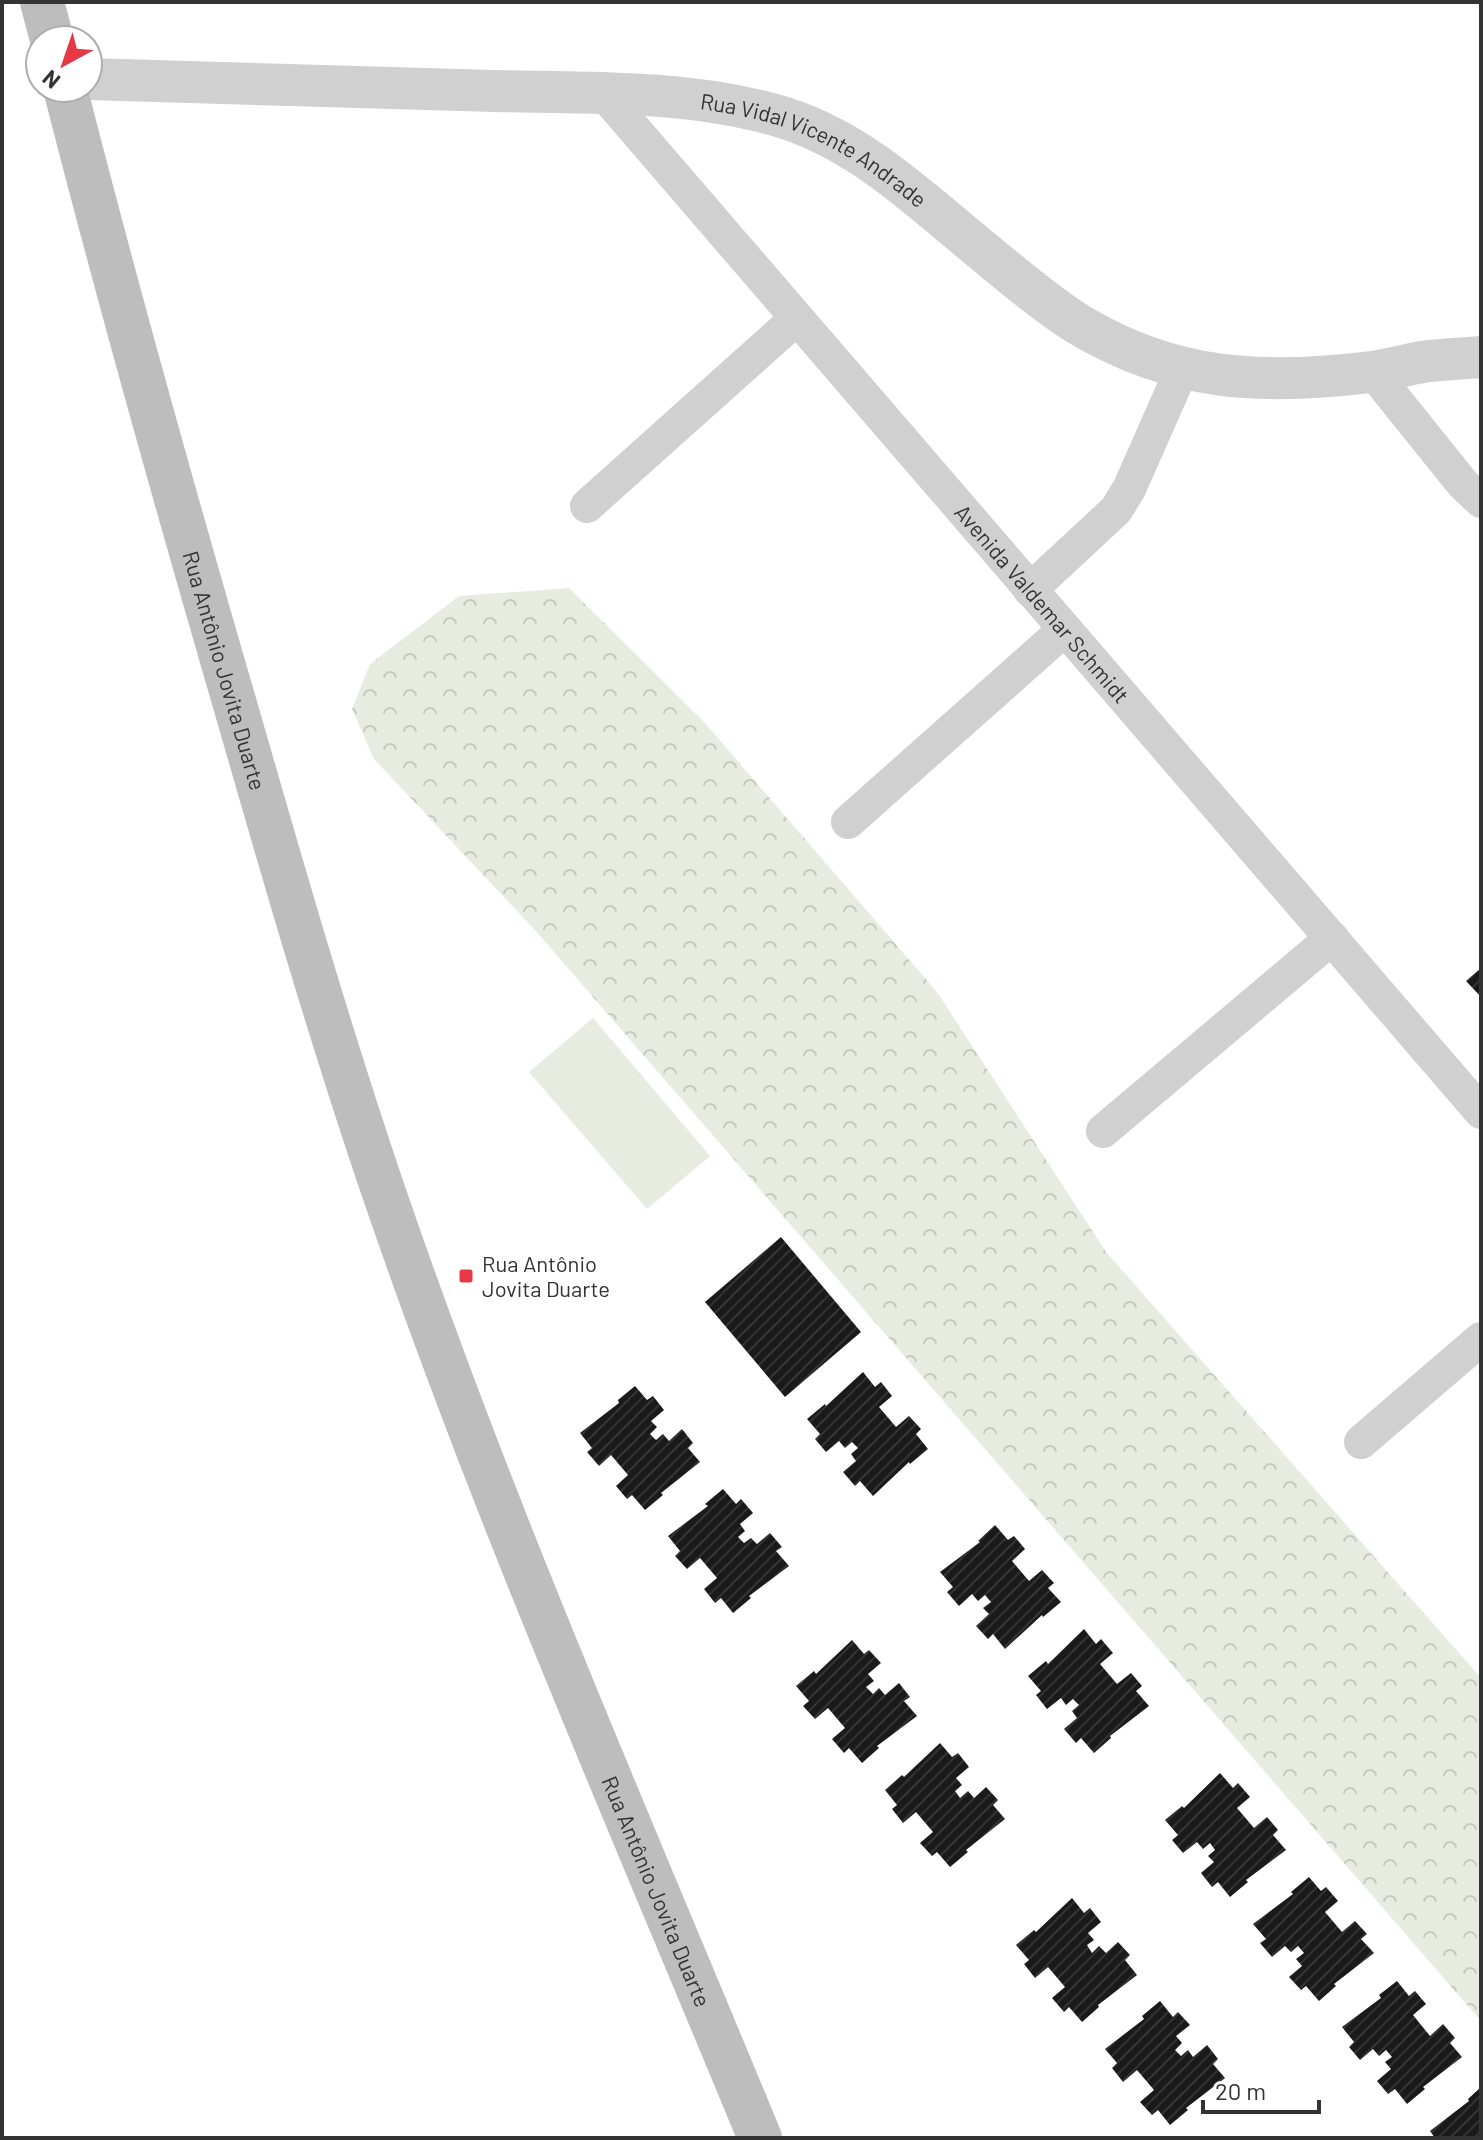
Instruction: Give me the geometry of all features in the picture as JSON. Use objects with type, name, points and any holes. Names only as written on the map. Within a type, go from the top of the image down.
[{"type":"main road","points":[[42,2],[48,24]]},
{"type":"main road","name":"Rua Antônio Jovita Duarte","points":[[69,104],[182,522],[309,960],[382,1186],[443,1358],[546,1622],[760,2138]]},
{"type":"street","name":"Rua Vidal Vicente Andrade","points":[[104,79],[681,98],[777,115],[865,156],[1076,322],[1111,342],[1182,369],[1227,377],[1273,379],[1373,372],[1425,362],[1481,357]]},
{"type":"street","name":"Avenida Valdemar Schmidt","points":[[604,94],[1481,1112]]},
{"type":"street","points":[[587,506],[796,319]]},
{"type":"street","points":[[1030,590],[1116,510],[1129,489],[1182,369]]},
{"type":"street","points":[[1373,372],[1463,484],[1481,501]]},
{"type":"street","points":[[848,822],[1064,630]]},
{"type":"street","points":[[1103,1131],[1332,938]]},
{"type":"street","points":[[1361,1442],[1481,1339]]},
{"type":"green space","points":[[569,588],[704,722],[937,992],[1106,1252],[1481,1678],[1481,2021],[534,929],[374,759],[352,709],[370,664],[459,596]]},
{"type":"green space","points":[[593,1018],[710,1156],[647,1209],[529,1072]]},
{"type":"building","points":[[1481,968],[1481,997],[1466,981]]},
{"type":"building","points":[[781,1237],[861,1332],[785,1397],[705,1302]]},
{"type":"building","points":[[863,1372],[875,1387],[881,1382],[892,1396],[879,1407],[896,1427],[909,1416],[921,1429],[916,1434],[928,1449],[909,1462],[873,1496],[860,1481],[855,1486],[843,1472],[856,1461],[851,1454],[858,1448],[852,1442],[845,1448],[839,1441],[826,1452],[815,1439],[820,1434],[807,1419]]},
{"type":"building","points":[[635,1386],[647,1400],[653,1396],[664,1410],[651,1421],[657,1427],[650,1434],[656,1440],[663,1434],[669,1441],[682,1429],[693,1443],[688,1448],[700,1462],[645,1510],[632,1495],[627,1499],[616,1486],[628,1475],[611,1455],[599,1466],[587,1452],[592,1448],[580,1433],[619,1403],[618,1400]]},
{"type":"building","points":[[723,1489],[736,1504],[741,1499],[753,1513],[740,1524],[745,1531],[738,1537],[744,1543],[751,1538],[757,1544],[770,1533],[782,1547],[776,1551],[789,1566],[749,1596],[751,1598],[733,1613],[721,1598],[715,1603],[704,1589],[717,1578],[700,1558],[687,1569],[675,1556],[680,1551],[668,1536],[708,1506],[705,1504]]},
{"type":"building","points":[[995,1525],[1008,1540],[1014,1536],[1025,1549],[1012,1561],[1029,1581],[1042,1570],[1054,1583],[1048,1588],[1061,1602],[1005,1649],[993,1634],[988,1639],[976,1626],[989,1614],[983,1608],[991,1602],[985,1595],[978,1601],[972,1594],[959,1606],[947,1592],[953,1587],[940,1572],[980,1542]]},
{"type":"building","points":[[1084,1629],[1096,1644],[1101,1639],[1113,1653],[1100,1664],[1117,1684],[1131,1673],[1142,1686],[1136,1691],[1149,1706],[1110,1736],[1094,1753],[1081,1738],[1076,1743],[1064,1729],[1077,1718],[1072,1711],[1079,1705],[1073,1699],[1066,1705],[1061,1698],[1047,1709],[1036,1695],[1041,1691],[1028,1676],[1046,1661],[1048,1664]]},
{"type":"building","points":[[852,1640],[864,1654],[869,1650],[881,1663],[868,1674],[874,1681],[866,1687],[873,1694],[879,1688],[885,1695],[899,1683],[910,1697],[904,1701],[917,1716],[877,1746],[879,1748],[862,1763],[849,1748],[844,1753],[832,1739],[845,1728],[828,1708],[815,1719],[803,1706],[809,1701],[796,1686],[814,1671],[816,1674]]},
{"type":"building","points":[[940,1743],[952,1757],[958,1753],[969,1767],[956,1778],[962,1785],[955,1791],[960,1798],[968,1791],[974,1798],[986,1787],[998,1800],[993,1805],[1005,1819],[950,1867],[937,1852],[932,1856],[920,1843],[933,1832],[916,1812],[903,1823],[892,1809],[897,1805],[885,1790],[902,1775],[904,1777]]},
{"type":"building","points":[[1220,1773],[1233,1788],[1238,1783],[1250,1797],[1237,1808],[1254,1828],[1267,1817],[1278,1830],[1273,1835],[1286,1850],[1246,1880],[1248,1882],[1230,1897],[1218,1882],[1212,1887],[1201,1873],[1214,1862],[1208,1856],[1215,1850],[1210,1843],[1203,1849],[1197,1842],[1183,1853],[1172,1840],[1178,1835],[1165,1820],[1182,1806],[1184,1808]]},
{"type":"building","points":[[1309,1877],[1321,1891],[1326,1887],[1338,1901],[1325,1912],[1342,1932],[1355,1921],[1367,1934],[1361,1939],[1374,1953],[1334,1984],[1336,1986],[1319,2001],[1306,1986],[1301,1990],[1289,1977],[1302,1966],[1296,1959],[1304,1953],[1298,1946],[1291,1952],[1285,1946],[1272,1957],[1260,1943],[1266,1939],[1253,1924],[1293,1894],[1291,1892]]},
{"type":"building","points":[[1072,1898],[1084,1913],[1090,1908],[1101,1922],[1088,1933],[1094,1940],[1087,1945],[1092,1953],[1099,1946],[1106,1953],[1118,1942],[1130,1955],[1125,1960],[1137,1975],[1098,2005],[1082,2022],[1069,2007],[1064,2012],[1052,1998],[1065,1987],[1048,1967],[1035,1978],[1024,1964],[1029,1960],[1016,1945],[1034,1930],[1036,1932]]},
{"type":"building","points":[[1397,1981],[1409,1996],[1415,1991],[1426,2004],[1413,2015],[1430,2036],[1443,2024],[1455,2038],[1450,2043],[1462,2057],[1423,2087],[1425,2089],[1407,2104],[1395,2089],[1388,2094],[1377,2081],[1391,2069],[1385,2062],[1392,2057],[1386,2050],[1379,2056],[1373,2049],[1360,2060],[1349,2047],[1354,2042],[1342,2027],[1381,1998],[1379,1995]]},
{"type":"building","points":[[1160,2001],[1173,2017],[1178,2012],[1190,2025],[1176,2036],[1182,2043],[1175,2050],[1181,2056],[1188,2050],[1193,2057],[1207,2045],[1218,2059],[1213,2064],[1225,2078],[1186,2108],[1188,2110],[1170,2125],[1158,2110],[1152,2115],[1140,2102],[1154,2090],[1137,2070],[1123,2082],[1112,2068],[1117,2063],[1105,2049],[1144,2019],[1142,2016]]},
{"type":"building","points":[[1481,2087],[1481,2138],[1435,2138],[1430,2131],[1469,2101]]},
{"type":"place","name":"Rua Antônio Jovita Duarte","points":[[466,1276]]}]
